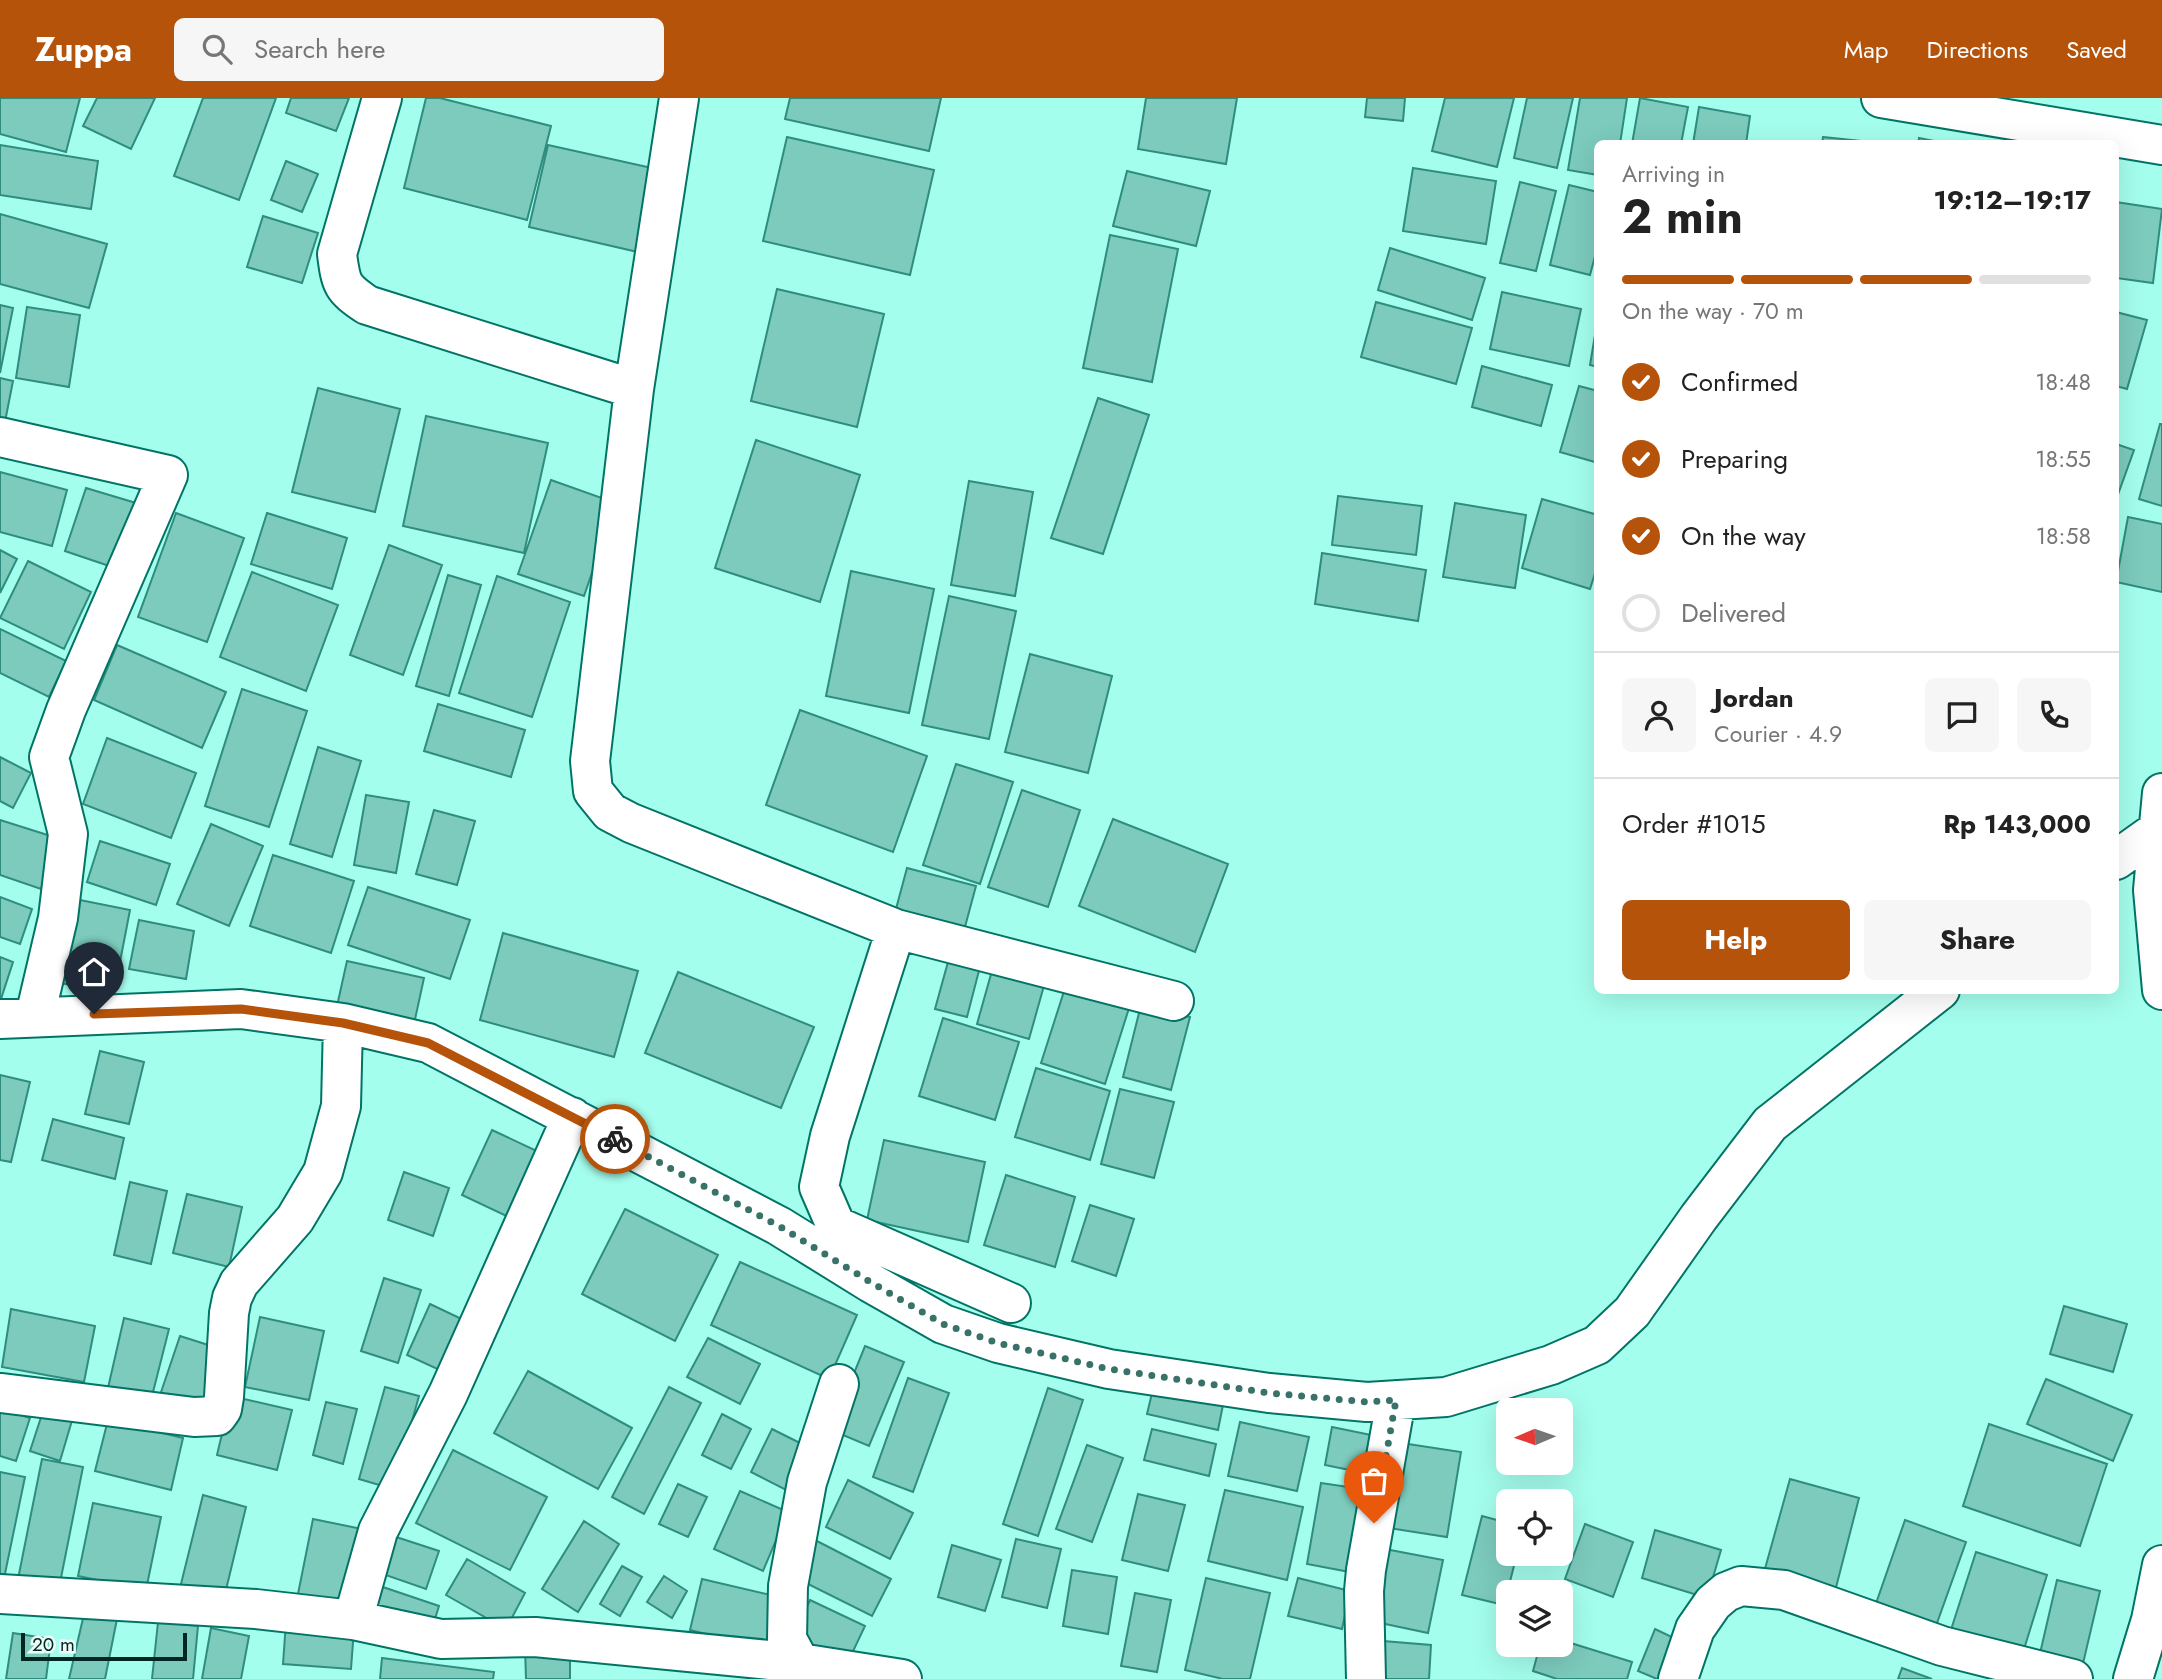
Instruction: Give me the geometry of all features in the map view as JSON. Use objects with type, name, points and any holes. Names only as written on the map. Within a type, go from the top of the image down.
[{"type":"street","points":[[382,98],[337,254],[346,291],[367,305],[634,389]]},
{"type":"street","points":[[679,98],[634,389],[590,761],[593,791],[610,812],[631,823],[896,929],[1174,1001]]},
{"type":"street","points":[[1894,99],[2162,145]]},
{"type":"street","points":[[0,437],[168,475],[66,710],[49,757],[68,834],[58,918],[18,1017],[241,1009],[343,1023],[428,1043],[779,1226],[943,1324],[998,1343],[1109,1369],[1269,1393],[1367,1402],[1446,1396],[1551,1365],[1598,1345],[1632,1312],[1699,1217],[1770,1124],[1935,994]]},
{"type":"street","points":[[2162,793],[2153,890],[2162,990]]},
{"type":"street","points":[[2119,858],[2158,831]]},
{"type":"street","points":[[896,929],[831,1136],[819,1187],[836,1226],[1011,1303]]},
{"type":"street","points":[[2,1393],[194,1417],[217,1416],[222,1409],[224,1397],[232,1298],[239,1283],[295,1219],[323,1172],[341,1106],[343,1023]]},
{"type":"street","points":[[352,1620],[378,1531],[448,1394],[572,1117]]},
{"type":"street","points":[[801,1671],[787,1639],[788,1586],[807,1482],[839,1384]]},
{"type":"street","points":[[1366,1679],[1366,1570],[1396,1400]]},
{"type":"street","points":[[2133,1679],[2151,1619],[2162,1565]]},
{"type":"street","points":[[1678,1679],[1695,1629],[1719,1598],[1741,1586],[1784,1590],[1942,1646],[2073,1679]]},
{"type":"street","points":[[0,1594],[257,1609],[352,1620],[440,1639],[535,1637],[801,1671],[902,1679]]},
{"type":"building","points":[[0,98],[80,98],[66,152],[0,134]]},
{"type":"building","points":[[97,98],[155,98],[131,149],[83,126]]},
{"type":"building","points":[[203,98],[276,98],[239,200],[174,176]]},
{"type":"building","points":[[291,98],[349,98],[336,131],[286,113]]},
{"type":"building","points":[[426,98],[440,98],[551,126],[527,220],[404,188]]},
{"type":"building","points":[[790,98],[941,98],[929,151],[785,119]]},
{"type":"building","points":[[1146,98],[1237,98],[1226,164],[1138,149]]},
{"type":"building","points":[[1367,98],[1405,98],[1403,121],[1365,117]]},
{"type":"building","points":[[1445,98],[1514,98],[1497,167],[1432,151]]},
{"type":"building","points":[[1527,98],[1573,98],[1557,168],[1514,158]]},
{"type":"building","points":[[1580,98],[1627,98],[1621,140],[1594,140],[1594,174],[1568,170]]},
{"type":"building","points":[[1640,98],[1688,107],[1682,140],[1633,140]]},
{"type":"building","points":[[1699,107],[1750,116],[1747,140],[1694,140]]},
{"type":"building","points":[[787,137],[934,170],[910,275],[763,241]]},
{"type":"building","points":[[1823,137],[1852,140],[1823,140]]},
{"type":"building","points":[[0,145],[98,161],[91,209],[0,195]]},
{"type":"building","points":[[548,145],[661,170],[642,253],[529,227]]},
{"type":"building","points":[[286,161],[318,174],[302,212],[271,200]]},
{"type":"building","points":[[1413,168],[1496,181],[1486,244],[1403,231]]},
{"type":"building","points":[[1127,171],[1210,191],[1196,246],[1113,226]]},
{"type":"building","points":[[1520,182],[1556,191],[1536,271],[1500,263]]},
{"type":"building","points":[[1569,185],[1594,191],[1594,260],[1590,275],[1550,265]]},
{"type":"building","points":[[2119,202],[2162,209],[2153,283],[2119,278]]},
{"type":"building","points":[[0,214],[107,244],[89,308],[0,284]]},
{"type":"building","points":[[263,216],[318,233],[302,283],[247,267]]},
{"type":"building","points":[[1110,235],[1178,249],[1152,382],[1083,368]]},
{"type":"building","points":[[1390,248],[1485,278],[1472,320],[1378,290]]},
{"type":"building","points":[[777,289],[884,314],[857,427],[751,401]]},
{"type":"building","points":[[1502,292],[1581,309],[1569,366],[1490,349]]},
{"type":"building","points":[[1376,302],[1472,328],[1456,384],[1361,357]]},
{"type":"building","points":[[0,305],[13,308],[0,373]]},
{"type":"building","points":[[27,307],[80,315],[69,387],[16,378]]},
{"type":"building","points":[[2119,313],[2147,320],[2127,389],[2119,387]]},
{"type":"building","points":[[1594,341],[1594,366],[1590,365]]},
{"type":"building","points":[[1482,366],[1552,385],[1541,426],[1472,407]]},
{"type":"building","points":[[0,378],[13,381],[3,432],[0,431]]},
{"type":"building","points":[[1579,386],[1594,390],[1594,462],[1560,452]]},
{"type":"building","points":[[318,388],[400,409],[375,512],[292,492]]},
{"type":"building","points":[[1098,398],[1149,415],[1103,554],[1051,538]]},
{"type":"building","points":[[426,416],[548,443],[524,553],[403,526]]},
{"type":"building","points":[[2162,424],[2162,506],[2139,499]]},
{"type":"building","points":[[756,440],[860,475],[820,602],[715,568]]},
{"type":"building","points":[[2119,445],[2134,450],[2119,492]]},
{"type":"building","points":[[0,472],[67,490],[52,546],[0,532]]},
{"type":"building","points":[[551,480],[616,503],[584,596],[518,574]]},
{"type":"building","points":[[969,481],[1033,492],[1015,596],[951,585]]},
{"type":"building","points":[[86,488],[136,503],[115,568],[65,551]]},
{"type":"building","points":[[1338,496],[1422,506],[1416,555],[1332,545]]},
{"type":"building","points":[[1542,499],[1594,514],[1594,576],[1590,589],[1522,568]]},
{"type":"building","points":[[1455,503],[1526,515],[1515,588],[1443,577]]},
{"type":"building","points":[[176,513],[244,538],[207,642],[138,617]]},
{"type":"building","points":[[267,513],[347,538],[332,589],[251,564]]},
{"type":"building","points":[[2128,517],[2162,524],[2162,592],[2119,583],[2119,566]]},
{"type":"building","points":[[389,545],[442,565],[403,675],[350,655]]},
{"type":"building","points":[[0,550],[17,559],[0,593]]},
{"type":"building","points":[[1322,553],[1426,570],[1418,621],[1315,604]]},
{"type":"building","points":[[28,561],[91,592],[64,649],[0,618]]},
{"type":"building","points":[[851,571],[934,589],[909,713],[826,696]]},
{"type":"building","points":[[252,572],[338,605],[306,691],[220,657]]},
{"type":"building","points":[[448,575],[481,585],[449,696],[416,686]]},
{"type":"building","points":[[497,576],[570,602],[532,717],[459,693]]},
{"type":"building","points":[[949,596],[1016,611],[989,739],[922,725]]},
{"type":"building","points":[[0,629],[66,661],[49,697],[0,673]]},
{"type":"building","points":[[117,645],[226,692],[202,748],[94,700]]},
{"type":"building","points":[[1030,654],[1112,676],[1088,773],[1005,752]]},
{"type":"building","points":[[242,689],[307,711],[269,827],[205,806]]},
{"type":"building","points":[[438,704],[525,730],[511,777],[424,751]]},
{"type":"building","points":[[800,710],[927,756],[893,852],[766,805]]},
{"type":"building","points":[[107,738],[196,773],[171,838],[83,804]]},
{"type":"building","points":[[318,747],[361,761],[332,857],[290,844]]},
{"type":"building","points":[[0,757],[31,773],[13,808],[0,801]]},
{"type":"building","points":[[956,764],[1013,782],[980,884],[923,865]]},
{"type":"building","points":[[1022,790],[1080,810],[1048,907],[988,887]]},
{"type":"building","points":[[366,795],[409,802],[396,873],[354,865]]},
{"type":"building","points":[[434,810],[475,821],[457,885],[416,874]]},
{"type":"building","points":[[1113,819],[1228,864],[1195,952],[1079,906]]},
{"type":"building","points":[[0,820],[57,838],[41,889],[0,875]]},
{"type":"building","points":[[211,824],[263,846],[229,926],[177,904]]},
{"type":"building","points":[[100,841],[170,864],[156,905],[87,882]]},
{"type":"building","points":[[273,855],[354,881],[331,953],[250,926]]},
{"type":"building","points":[[907,868],[976,886],[962,938],[893,920]]},
{"type":"building","points":[[368,887],[470,920],[450,979],[348,945]]},
{"type":"building","points":[[0,897],[32,909],[20,944],[0,937]]},
{"type":"building","points":[[75,899],[130,910],[114,993],[60,983]]},
{"type":"building","points":[[139,920],[194,931],[186,979],[129,969]]},
{"type":"building","points":[[503,933],[638,971],[614,1057],[480,1020]]},
{"type":"building","points":[[951,951],[982,959],[967,1017],[935,1009]]},
{"type":"building","points":[[0,957],[13,962],[1,999],[0,999]]},
{"type":"building","points":[[995,960],[1047,975],[1029,1039],[977,1024]]},
{"type":"building","points":[[347,961],[424,978],[414,1024],[337,1006]]},
{"type":"building","points":[[678,972],[814,1027],[781,1108],[645,1053]]},
{"type":"building","points":[[1066,985],[1130,1005],[1105,1084],[1041,1063]]},
{"type":"building","points":[[1141,1005],[1190,1017],[1171,1090],[1123,1077]]},
{"type":"building","points":[[943,1018],[1019,1042],[995,1120],[919,1096]]},
{"type":"building","points":[[100,1051],[144,1062],[129,1124],[85,1114]]},
{"type":"building","points":[[1036,1068],[1110,1091],[1090,1160],[1015,1137]]},
{"type":"building","points":[[0,1075],[30,1082],[11,1162],[0,1160]]},
{"type":"building","points":[[1120,1089],[1174,1102],[1154,1178],[1101,1164]]},
{"type":"building","points":[[53,1119],[124,1138],[115,1179],[42,1160]]},
{"type":"building","points":[[492,1130],[541,1153],[511,1218],[462,1195]]},
{"type":"building","points":[[884,1140],[985,1162],[968,1242],[867,1220]]},
{"type":"building","points":[[404,1172],[449,1188],[433,1236],[388,1220]]},
{"type":"building","points":[[1006,1175],[1075,1197],[1055,1267],[984,1245]]},
{"type":"building","points":[[130,1182],[167,1191],[151,1264],[114,1255]]},
{"type":"building","points":[[187,1194],[242,1207],[229,1267],[173,1253]]},
{"type":"building","points":[[1090,1205],[1134,1219],[1116,1276],[1072,1261]]},
{"type":"building","points":[[625,1209],[718,1255],[675,1341],[582,1294]]},
{"type":"building","points":[[740,1262],[857,1315],[829,1379],[711,1325]]},
{"type":"building","points":[[384,1278],[421,1290],[398,1363],[361,1351]]},
{"type":"building","points":[[430,1304],[468,1322],[446,1373],[407,1355]]},
{"type":"building","points":[[2064,1306],[2127,1324],[2113,1372],[2050,1354]]},
{"type":"building","points":[[11,1309],[95,1326],[84,1382],[2,1367]]},
{"type":"building","points":[[260,1317],[324,1331],[309,1400],[245,1387]]},
{"type":"building","points":[[124,1318],[169,1329],[150,1404],[105,1401]]},
{"type":"building","points":[[180,1336],[224,1350],[206,1417],[158,1401]]},
{"type":"building","points":[[708,1338],[760,1364],[740,1404],[687,1377]]},
{"type":"building","points":[[865,1346],[904,1362],[869,1446],[831,1430]]},
{"type":"building","points":[[528,1371],[632,1428],[598,1489],[494,1433]]},
{"type":"building","points":[[908,1378],[949,1393],[913,1492],[873,1477]]},
{"type":"building","points":[[2046,1379],[2132,1415],[2113,1461],[2027,1424]]},
{"type":"building","points":[[385,1387],[419,1396],[393,1489],[359,1479]]},
{"type":"building","points":[[669,1387],[701,1403],[644,1514],[612,1497]]},
{"type":"building","points":[[1048,1388],[1083,1400],[1038,1536],[1003,1524]]},
{"type":"building","points":[[1153,1389],[1223,1405],[1218,1430],[1147,1414]]},
{"type":"building","points":[[231,1396],[292,1410],[277,1470],[217,1455]]},
{"type":"building","points":[[46,1402],[76,1407],[60,1461],[30,1451]]},
{"type":"building","points":[[326,1402],[357,1409],[343,1464],[313,1455]]},
{"type":"building","points":[[0,1408],[30,1418],[16,1461],[0,1456]]},
{"type":"building","points":[[722,1414],[751,1429],[731,1469],[702,1455]]},
{"type":"building","points":[[108,1420],[183,1438],[171,1490],[95,1471]]},
{"type":"building","points":[[1240,1422],[1309,1437],[1297,1491],[1228,1476]]},
{"type":"building","points":[[1989,1424],[2107,1464],[2080,1546],[1963,1506]]},
{"type":"building","points":[[1332,1427],[1381,1437],[1374,1475],[1325,1465]]},
{"type":"building","points":[[772,1429],[812,1449],[790,1492],[751,1472]]},
{"type":"building","points":[[1152,1429],[1216,1444],[1209,1476],[1144,1460]]},
{"type":"building","points":[[1395,1442],[1461,1452],[1447,1537],[1382,1527]]},
{"type":"building","points":[[1087,1445],[1123,1458],[1092,1542],[1056,1529]]},
{"type":"building","points":[[453,1450],[547,1497],[510,1570],[416,1523]]},
{"type":"building","points":[[42,1459],[83,1467],[58,1593],[17,1584]]},
{"type":"building","points":[[0,1472],[25,1477],[1,1593],[0,1593]]},
{"type":"building","points":[[1790,1479],[1859,1498],[1832,1603],[1761,1583]]},
{"type":"building","points":[[848,1480],[913,1513],[890,1559],[826,1527]]},
{"type":"building","points":[[1321,1483],[1369,1490],[1355,1573],[1307,1564]]},
{"type":"building","points":[[678,1484],[707,1497],[688,1537],[659,1524]]},
{"type":"building","points":[[1225,1490],[1303,1507],[1287,1580],[1208,1561]]},
{"type":"building","points":[[740,1491],[788,1512],[763,1571],[714,1549]]},
{"type":"building","points":[[1138,1494],[1185,1505],[1168,1571],[1122,1560]]},
{"type":"building","points":[[203,1495],[246,1507],[224,1598],[180,1588]]},
{"type":"building","points":[[93,1503],[161,1517],[146,1590],[78,1576]]},
{"type":"building","points":[[1482,1516],[1496,1520],[1496,1566],[1514,1566],[1510,1580],[1496,1580],[1496,1603],[1462,1595]]},
{"type":"building","points":[[313,1519],[362,1529],[346,1609],[297,1599]]},
{"type":"building","points":[[1905,1520],[1966,1542],[1932,1637],[1872,1615]]},
{"type":"building","points":[[584,1521],[619,1544],[578,1612],[542,1589]]},
{"type":"building","points":[[1585,1524],[1633,1542],[1613,1597],[1565,1579],[1570,1566],[1573,1566],[1573,1557]]},
{"type":"building","points":[[1655,1530],[1721,1550],[1707,1598],[1642,1578]]},
{"type":"building","points":[[387,1534],[439,1551],[426,1589],[374,1571]]},
{"type":"building","points":[[813,1539],[891,1579],[872,1616],[794,1577]]},
{"type":"building","points":[[1016,1539],[1061,1549],[1047,1608],[1002,1597]]},
{"type":"building","points":[[952,1545],[1001,1560],[985,1611],[938,1597]]},
{"type":"building","points":[[1385,1549],[1443,1560],[1428,1633],[1371,1621]]},
{"type":"building","points":[[1976,1552],[2047,1575],[2020,1662],[1948,1639]]},
{"type":"building","points":[[467,1559],[525,1593],[506,1629],[446,1595]]},
{"type":"building","points":[[622,1566],[642,1577],[620,1616],[600,1604]]},
{"type":"building","points":[[1072,1570],[1117,1577],[1108,1634],[1063,1626]]},
{"type":"building","points":[[664,1576],[687,1591],[672,1618],[647,1602]]},
{"type":"building","points":[[1206,1578],[1270,1593],[1250,1679],[1223,1679],[1185,1670]]},
{"type":"building","points":[[1298,1578],[1350,1591],[1342,1629],[1288,1616]]},
{"type":"building","points":[[702,1579],[779,1597],[766,1649],[690,1630]]},
{"type":"building","points":[[2057,1580],[2100,1591],[2081,1672],[2038,1662]]},
{"type":"building","points":[[374,1584],[439,1606],[430,1635],[364,1613]]},
{"type":"building","points":[[1135,1593],[1171,1600],[1157,1672],[1121,1666]]},
{"type":"building","points":[[810,1600],[865,1626],[847,1664],[792,1639]]},
{"type":"building","points":[[84,1614],[117,1619],[105,1679],[69,1679]]},
{"type":"building","points":[[158,1622],[198,1626],[193,1679],[152,1679]]},
{"type":"building","points":[[286,1622],[354,1629],[351,1669],[283,1664]]},
{"type":"building","points":[[211,1628],[249,1636],[241,1679],[202,1679]]},
{"type":"building","points":[[1655,1629],[1680,1641],[1665,1679],[1657,1679],[1638,1671]]},
{"type":"building","points":[[13,1633],[51,1639],[46,1679],[6,1679]]},
{"type":"building","points":[[1383,1641],[1431,1645],[1429,1679],[1380,1679]]},
{"type":"building","points":[[1573,1644],[1632,1662],[1627,1679],[1557,1679],[1533,1671],[1537,1657],[1573,1657]]},
{"type":"building","points":[[570,1646],[570,1679],[526,1679],[525,1647]]},
{"type":"building","points":[[382,1658],[494,1672],[493,1679],[380,1679]]},
{"type":"building","points":[[1902,1668],[1932,1679],[1898,1679]]},
{"type":"way so far","points":[[615,1139],[779,1226],[943,1324],[998,1343],[1109,1369],[1269,1393],[1367,1402],[1396,1400],[1374,1523]]},
{"type":"route","points":[[94,1014],[241,1009],[343,1023],[428,1043],[615,1139]]}]
